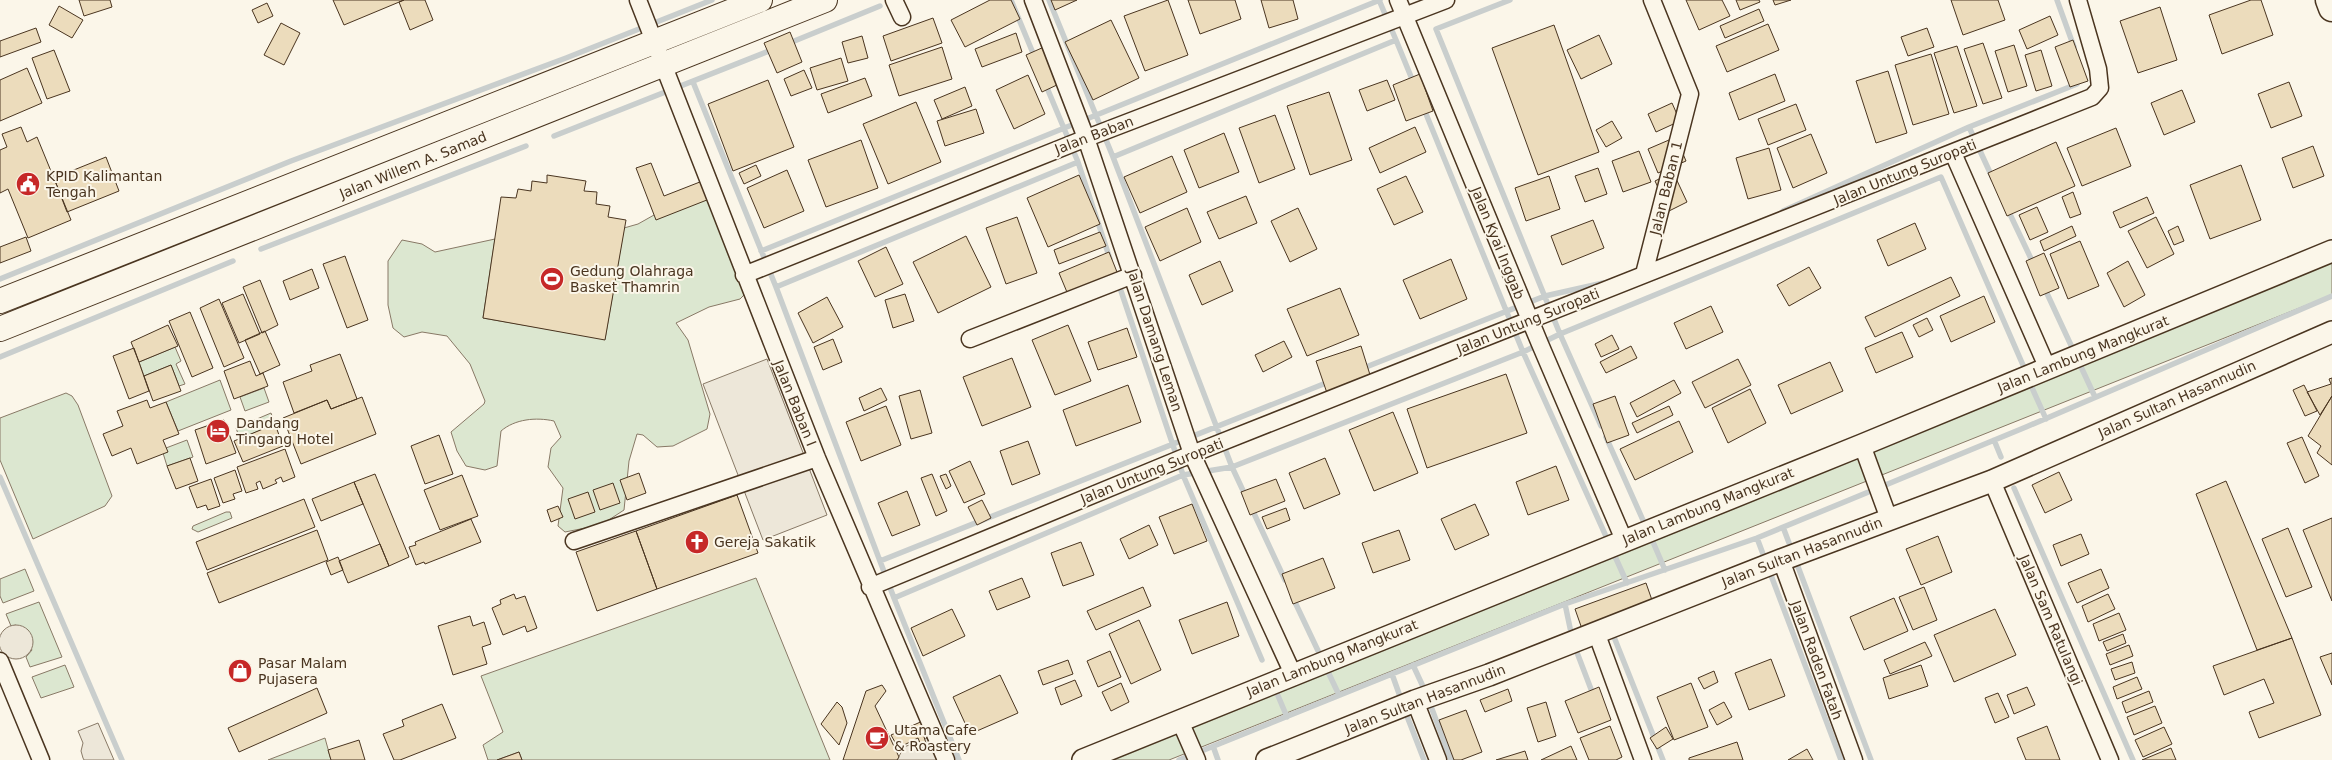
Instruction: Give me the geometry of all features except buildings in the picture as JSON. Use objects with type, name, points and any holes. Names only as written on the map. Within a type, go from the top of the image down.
[{"type":"main road","name":"Jalan Willem A. Samad","points":[[0,301],[760,0]]},
{"type":"main road","name":"Jalan Willem A. Samad","points":[[0,329],[825,0]]},
{"type":"main road","points":[[2329,0],[2332,8]]},
{"type":"street","name":"Jalan Baban I","points":[[638,0],[817,458],[870,587],[946,760]]},
{"type":"street","points":[[894,0],[902,17]]},
{"type":"street","name":"Jalan Damang Leman","points":[[1033,0],[1082,139],[1133,274],[1192,454],[1293,674]]},
{"type":"street","name":"Jalan Baban","points":[[744,275],[1082,139],[1401,7],[1446,0]]},
{"type":"street","name":"Jalan Baban 1","points":[[1644,274],[1690,94],[1652,0]]},
{"type":"street","name":"Jalan Untung Suropati","points":[[870,587],[1192,454],[2092,97],[2100,88],[2098,69],[2078,0]]},
{"type":"street","name":"Jalan Kyai Inggab","points":[[1401,7],[1530,320],[1624,540]]},
{"type":"street","points":[[1953,153],[2048,369]]},
{"type":"street","name":"Jalan Lambung Mangkurat","points":[[1083,760],[1624,540],[1865,454],[2048,369],[2332,251]]},
{"type":"street","points":[[970,339],[1133,274]]},
{"type":"street","name":"Jalan Sultan Hasannudin","points":[[1267,760],[1781,560],[1992,481],[2332,332]]},
{"type":"street","points":[[1865,454],[1889,519]]},
{"type":"street","points":[[574,541],[817,458]]},
{"type":"street","name":"Jalan Sam Ratulangi","points":[[1992,481],[2110,760]]},
{"type":"street","name":"Jalan Raden Fatah","points":[[1781,560],[1854,760]]},
{"type":"street","points":[[1596,632],[1643,760]]},
{"type":"street","points":[[0,661],[41,760]]},
{"type":"street","points":[[1415,701],[1438,760]]},
{"type":"street","points":[[1180,721],[1194,755]]},
{"type":"green space","points":[[712,198],[745,294],[740,299],[709,307],[676,323],[688,340],[710,414],[707,429],[673,446],[657,447],[643,435],[637,434],[629,461],[624,510],[601,525],[565,532],[558,526],[563,488],[548,467],[551,448],[561,437],[554,421],[533,419],[507,427],[501,431],[497,466],[485,470],[466,466],[457,451],[451,432],[484,404],[485,401],[470,364],[447,336],[422,332],[404,337],[393,328],[388,305],[388,261],[402,240],[422,244],[435,252],[495,239],[483,318],[605,339],[624,228],[638,224],[654,215]]},
{"type":"green space","points":[[2332,259],[2332,295],[1169,760],[1094,760]]},
{"type":"green space","points":[[175,347],[181,361],[176,364],[185,384],[179,386],[171,365],[144,376],[139,362]]},
{"type":"green space","points":[[220,380],[231,410],[178,431],[166,402]]},
{"type":"green space","points":[[264,388],[269,402],[245,411],[240,397]]},
{"type":"green space","points":[[66,393],[72,396],[78,405],[112,496],[105,506],[33,539],[0,460],[0,418]]},
{"type":"green space","points":[[271,413],[275,424],[240,439],[236,428]]},
{"type":"green space","points":[[187,440],[193,457],[167,466],[163,453],[166,448]]},
{"type":"green space","points":[[230,512],[232,518],[198,532],[192,529],[193,526]]},
{"type":"green space","points":[[25,569],[34,591],[3,603],[0,596],[0,579]]},
{"type":"green space","points":[[756,578],[830,760],[522,760],[519,752],[497,760],[488,760],[483,745],[503,732],[481,676]]},
{"type":"green space","points":[[39,602],[62,657],[30,667],[26,657],[32,650],[16,625],[11,626],[6,614]]},
{"type":"green space","points":[[65,665],[74,687],[41,698],[32,677]]},
{"type":"green space","points":[[325,738],[331,760],[268,760]]},
{"type":"shaded area","points":[[767,359],[827,515],[763,540],[703,384]]},
{"type":"shaded area","points":[[16,625],[28,630],[33,642],[28,654],[16,659],[4,654],[-1,642],[4,630]]},
{"type":"shaded area","points":[[98,723],[114,760],[84,760],[83,758],[81,751],[83,743],[78,731]]},
{"type":"shaded area","points":[[930,737],[941,760],[897,760],[904,747]]},
{"type":"waterway","points":[[0,279],[291,161],[566,58],[712,0]]},
{"type":"waterway","points":[[1011,0],[1035,58]]},
{"type":"waterway","points":[[1049,0],[1113,157]]},
{"type":"waterway","points":[[1379,0],[1396,40]]},
{"type":"waterway","points":[[761,251],[1380,0]]},
{"type":"waterway","points":[[1424,109],[1523,352],[1560,334],[1436,29],[1510,0]]},
{"type":"waterway","points":[[2057,0],[2074,47]]},
{"type":"waterway","points":[[787,44],[880,6]]},
{"type":"waterway","points":[[1118,282],[1183,475],[1232,467],[1113,157],[1396,40],[1414,84]]},
{"type":"waterway","points":[[554,136],[774,49]]},
{"type":"waterway","points":[[693,82],[776,287]]},
{"type":"waterway","points":[[1045,83],[1078,162]]},
{"type":"waterway","points":[[1993,179],[1969,127],[2077,84]]},
{"type":"waterway","points":[[1783,211],[1969,127]]},
{"type":"waterway","points":[[261,249],[526,146]]},
{"type":"waterway","points":[[894,598],[776,287],[1078,162],[1110,259]]},
{"type":"waterway","points":[[1601,426],[1560,334],[1941,177],[2026,372]]},
{"type":"waterway","points":[[2008,210],[2034,265]]},
{"type":"waterway","points":[[0,357],[233,261]]},
{"type":"waterway","points":[[1361,369],[1545,296],[1603,283]]},
{"type":"waterway","points":[[2044,287],[2095,397]]},
{"type":"waterway","points":[[1179,760],[1565,604],[1757,538],[2026,427],[2332,296]]},
{"type":"waterway","points":[[1246,497],[1232,467],[1523,352],[1627,583]]},
{"type":"waterway","points":[[880,561],[1331,381]]},
{"type":"waterway","points":[[2029,381],[2046,419]]},
{"type":"waterway","points":[[1606,437],[1646,527]]},
{"type":"waterway","points":[[1994,440],[2001,457]]},
{"type":"waterway","points":[[959,760],[894,598],[1183,475],[1262,660]]},
{"type":"waterway","points":[[0,477],[122,760]]},
{"type":"waterway","points":[[2014,488],[2133,760]]},
{"type":"waterway","points":[[1251,507],[1285,580]]},
{"type":"waterway","points":[[1783,527],[1871,760]]},
{"type":"waterway","points":[[1650,535],[1665,570]]},
{"type":"waterway","points":[[1757,538],[1766,562]]},
{"type":"waterway","points":[[1769,570],[1841,760]]},
{"type":"waterway","points":[[1293,598],[1339,695]]},
{"type":"waterway","points":[[1565,604],[1573,642],[1594,697]]},
{"type":"waterway","points":[[1612,632],[1663,760]]},
{"type":"waterway","points":[[1413,665],[1426,693]]},
{"type":"waterway","points":[[1392,674],[1402,702]]},
{"type":"waterway","points":[[1276,691],[1287,717]]},
{"type":"waterway","points":[[1429,701],[1451,760]]},
{"type":"waterway","points":[[1405,711],[1424,760]]},
{"type":"waterway","points":[[1213,746],[1218,760]]},
{"type":"place","name":"KPID Kalimantan Tengah","points":[[28,184]]},
{"type":"place","name":"Gedung Olahraga Basket Thamrin","points":[[552,279]]},
{"type":"place","name":"Dandang Tingang Hotel","points":[[218,431]]},
{"type":"place","name":"Gereja Sakatik","points":[[697,542]]},
{"type":"place","name":"Pasar Malam Pujasera","points":[[240,671]]},
{"type":"place","name":"Utama Cafe & Roastery","points":[[877,738]]}]
